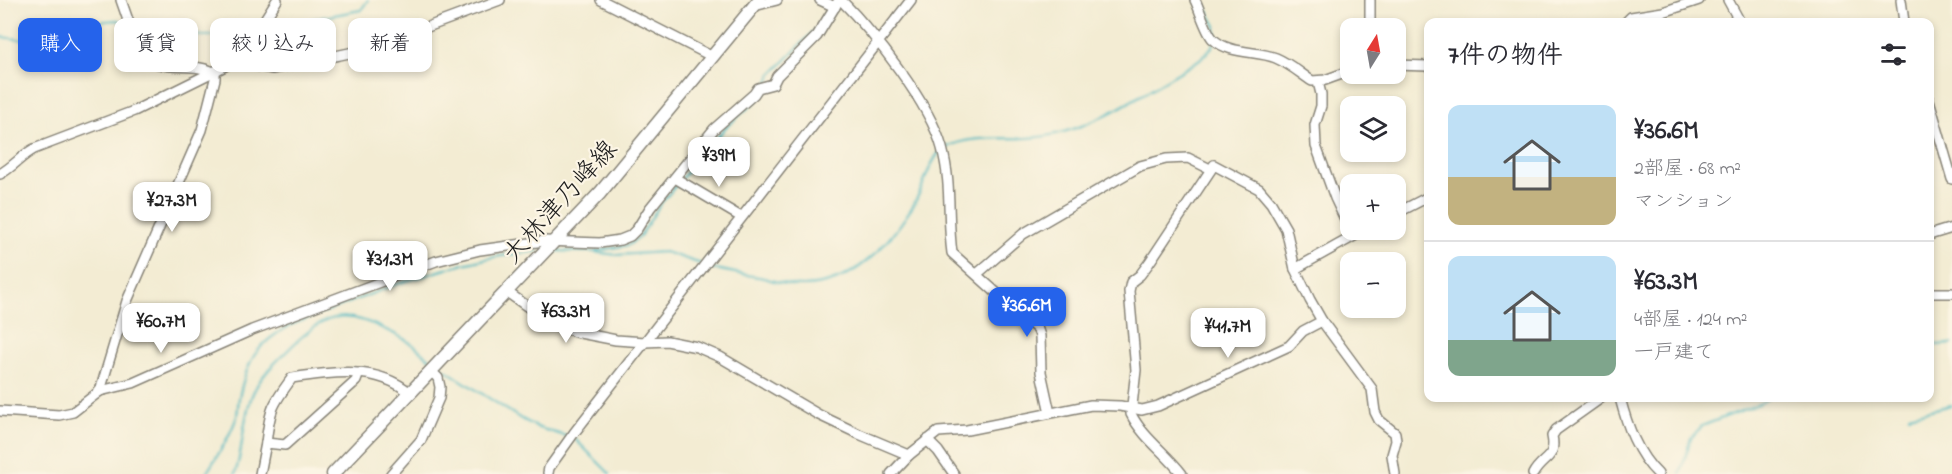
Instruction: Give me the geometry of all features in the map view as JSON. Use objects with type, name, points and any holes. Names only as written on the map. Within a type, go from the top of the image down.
[{"type":"main road","name":"大林津乃峰線","points":[[333,474],[600,193],[757,3]]},
{"type":"street","points":[[121,0],[138,49],[143,56],[165,67],[206,68],[215,73]]},
{"type":"street","points":[[266,18],[277,0]]},
{"type":"street","points":[[336,56],[378,47],[422,28],[500,0]]},
{"type":"street","points":[[601,0],[712,57]]},
{"type":"street","points":[[757,3],[777,0]]},
{"type":"street","points":[[820,0],[839,2],[878,42],[923,105],[943,150],[951,200],[949,233],[952,253],[1038,330],[1041,372],[1050,413]]},
{"type":"street","points":[[549,474],[549,468],[571,437],[911,0]]},
{"type":"street","points":[[1196,0],[1216,41],[1228,48],[1276,58],[1293,66],[1312,81],[1318,82],[1340,74]]},
{"type":"street","points":[[1370,0],[1370,18]]},
{"type":"street","points":[[1630,18],[1663,12],[1700,0]]},
{"type":"street","points":[[1728,0],[1738,18]]},
{"type":"street","points":[[1901,0],[1903,18]]},
{"type":"street","points":[[0,411],[59,415],[73,412],[100,390],[133,383],[252,330],[436,261],[480,250],[544,241],[551,245],[600,243],[630,236],[650,208],[678,180],[714,129],[758,88],[773,84],[777,76],[817,36],[839,2]]},
{"type":"street","points":[[1406,65],[1424,66]]},
{"type":"street","points":[[0,174],[34,149],[134,111],[215,73]]},
{"type":"street","points":[[100,390],[128,301],[202,130],[215,73]]},
{"type":"street","points":[[1318,82],[1321,106],[1315,125],[1316,146],[1340,209]]},
{"type":"street","points":[[1934,117],[1952,179]]},
{"type":"street","points":[[977,274],[1023,234],[1140,166],[1166,159],[1188,158],[1210,169]]},
{"type":"street","points":[[1182,474],[1148,439],[1131,414],[1136,370],[1129,291],[1131,282],[1149,263],[1214,165],[1258,189],[1271,203],[1286,229],[1295,269],[1322,321],[1372,389],[1375,412],[1379,420],[1395,433],[1396,441],[1392,456],[1395,474]]},
{"type":"street","points":[[678,180],[741,217]]},
{"type":"street","points":[[1406,208],[1424,198]]},
{"type":"street","points":[[1934,233],[1952,228]]},
{"type":"street","points":[[1295,269],[1346,240]]},
{"type":"street","points":[[507,292],[545,319],[585,335],[645,342],[667,341],[697,347],[720,357],[819,415],[909,455]]},
{"type":"street","points":[[1934,293],[1952,293]]},
{"type":"street","points":[[891,474],[909,455],[938,432],[967,430],[1091,405],[1142,410],[1158,406],[1289,346],[1303,331],[1322,321]]},
{"type":"street","points":[[391,474],[421,440],[439,398],[441,387],[435,367]]},
{"type":"street","points":[[260,474],[270,412],[292,378],[341,371],[359,373],[398,383],[410,393]]},
{"type":"street","points":[[266,443],[285,446],[356,381],[359,373]]},
{"type":"street","points":[[1533,474],[1552,453],[1554,447],[1552,436],[1556,429],[1595,402]]},
{"type":"street","points":[[1621,402],[1635,442],[1648,465],[1658,474]]},
{"type":"street","points":[[927,440],[954,474]]},
{"type":"waterway","points":[[318,18],[361,10],[368,0]]},
{"type":"waterway","points":[[1201,0],[1216,26],[1216,38]]},
{"type":"waterway","points":[[0,37],[36,41],[114,20]]},
{"type":"waterway","points":[[768,82],[771,75],[816,29]]},
{"type":"waterway","points":[[198,36],[210,36]]},
{"type":"waterway","points":[[945,148],[956,143],[979,139],[1039,137],[1074,129],[1108,114],[1189,67],[1206,54],[1214,43]]},
{"type":"waterway","points":[[682,178],[726,127],[756,101],[764,90]]},
{"type":"waterway","points":[[709,267],[798,286],[822,284],[838,279],[866,261],[891,237],[915,202],[931,165],[940,151]]},
{"type":"waterway","points":[[596,251],[629,245],[640,236],[661,203],[679,182]]},
{"type":"waterway","points":[[206,474],[234,424],[242,385],[250,363],[262,346],[279,332],[291,325],[397,284],[459,265],[538,251]]},
{"type":"waterway","points":[[552,251],[617,255],[665,252],[701,264]]},
{"type":"waterway","points":[[235,474],[249,403],[256,386],[270,368],[313,328],[334,318],[357,318],[370,322],[409,342],[434,362]]},
{"type":"waterway","points":[[1934,344],[1952,344]]},
{"type":"waterway","points":[[441,367],[518,417],[539,428],[569,437]]},
{"type":"waterway","points":[[1680,474],[1691,438],[1702,426],[1763,402]]},
{"type":"waterway","points":[[1909,415],[1952,405]]},
{"type":"waterway","points":[[575,439],[610,474]]}]
